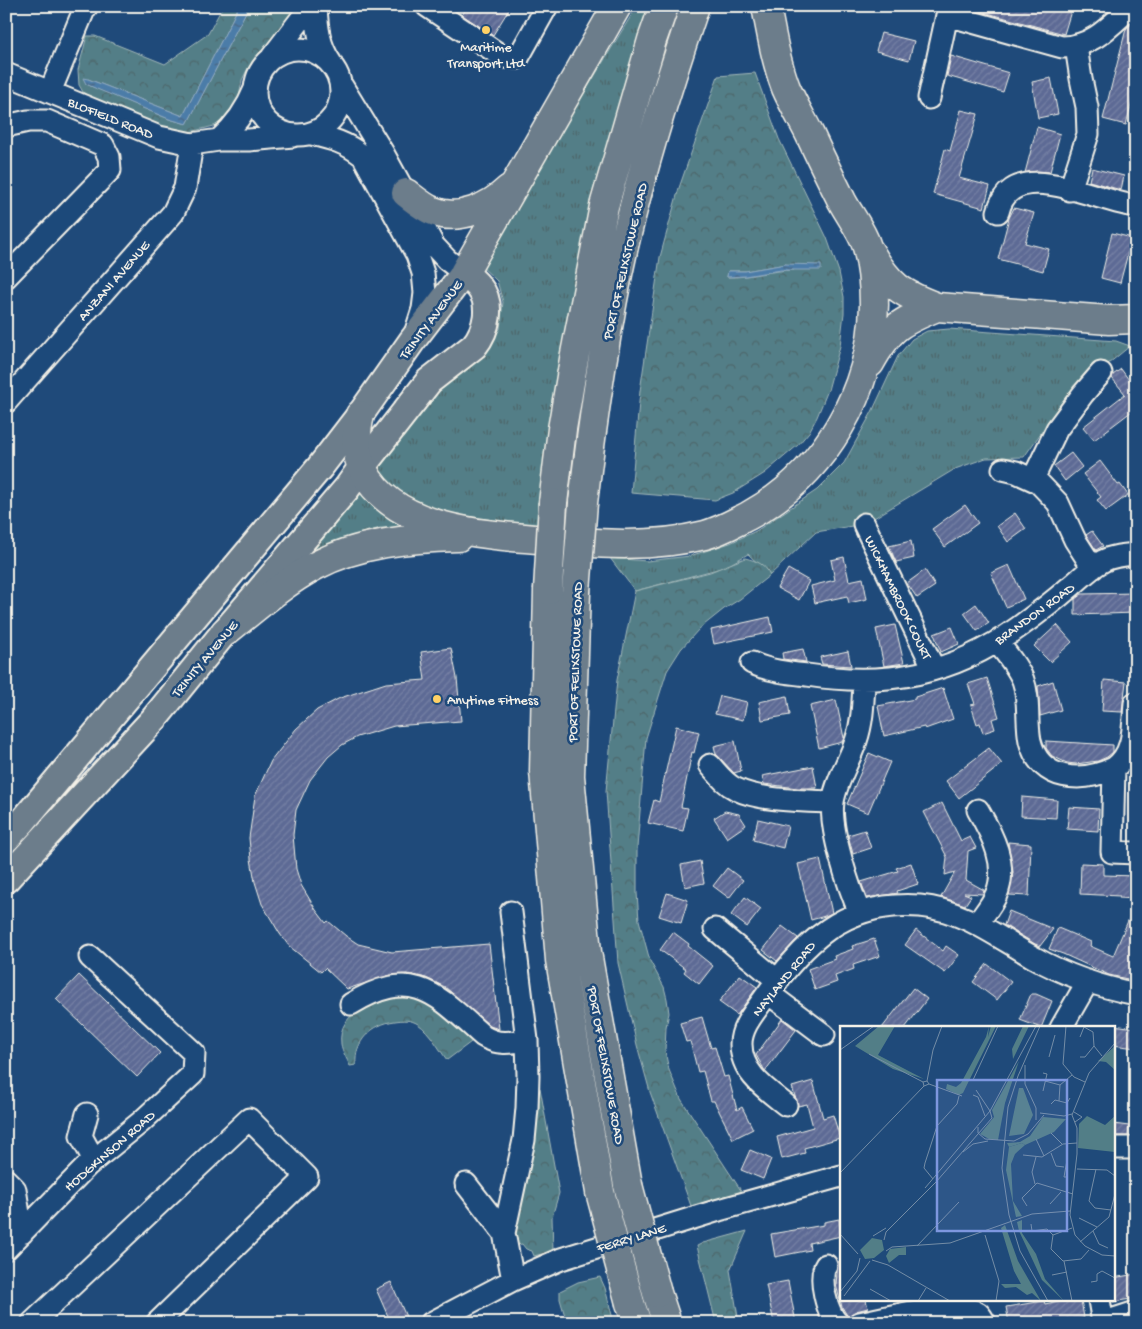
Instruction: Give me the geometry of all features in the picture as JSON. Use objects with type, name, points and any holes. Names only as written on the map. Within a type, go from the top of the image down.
[{"type":"highway","points":[[464,273],[617,6]]},
{"type":"highway","name":"PORT OF FELIXSTOWE ROAD","points":[[634,1313],[600,1192],[559,951],[544,771],[548,590],[553,503],[562,430],[604,206],[652,40],[664,6]]},
{"type":"highway","name":"PORT OF FELIXSTOWE ROAD","points":[[667,1323],[628,1185],[587,952],[570,776],[576,592],[583,504],[590,442],[610,316],[625,244],[665,96],[695,6]]},
{"type":"highway","points":[[766,6],[772,37],[786,86],[866,246],[877,266],[896,287],[911,297],[937,307],[1109,320],[1136,319]]},
{"type":"highway","points":[[406,193],[432,211],[448,215],[463,215],[500,198],[516,182]]},
{"type":"highway","points":[[360,415],[356,436],[361,468],[372,485],[404,512],[440,526],[509,536],[606,544],[641,544],[674,541],[707,534],[735,523],[776,498],[800,478],[823,453],[840,426],[862,375],[868,354],[874,303],[866,246]]},
{"type":"highway","points":[[862,375],[883,340],[896,327],[907,319],[937,307]]},
{"type":"highway","points":[[1109,320],[1136,330]]},
{"type":"highway","points":[[225,632],[290,581],[316,565],[346,553],[390,543],[432,538],[509,536]]},
{"type":"main road","name":"TRINITY AVENUE","points":[[6,839],[239,565],[360,415],[412,340],[464,273],[478,286],[487,303],[484,330],[474,346],[429,381],[347,488],[154,719],[6,879]]},
{"type":"street","points":[[312,6],[263,66],[257,77],[256,103],[262,116],[271,126],[284,133],[334,139],[350,146],[363,156],[417,254],[423,273],[423,309],[412,340]]},
{"type":"street","points":[[316,6],[319,34],[324,52],[406,193],[434,246],[447,260],[464,273]]},
{"type":"street","points":[[427,6],[503,57],[518,58],[547,6]]},
{"type":"street","points":[[929,98],[948,11],[1062,47],[1076,46],[1093,40],[1132,6]]},
{"type":"street","points":[[50,92],[85,8]]},
{"type":"street","points":[[1070,190],[1088,134],[1087,107],[1080,79],[1076,46]]},
{"type":"street","points":[[272,57],[282,51],[306,49],[317,53],[327,60],[338,77],[342,98],[338,110],[322,129],[304,135]]},
{"type":"street","name":"BLOFIELD ROAD","points":[[6,74],[159,137],[192,144],[219,140],[249,140],[304,135]]},
{"type":"street","points":[[219,140],[228,133],[248,105],[255,90]]},
{"type":"street","points":[[6,126],[28,121],[48,121],[103,146],[109,157],[110,170],[6,277]]},
{"type":"street","name":"ANZANI AVENUE","points":[[6,402],[173,213],[185,188],[192,144]]},
{"type":"street","points":[[998,212],[1001,202],[1011,189],[1024,184],[1041,184],[1136,206]]},
{"type":"street","points":[[1033,479],[1057,429],[1077,401],[1101,374]]},
{"type":"street","points":[[1003,469],[1016,472],[1038,482],[1058,503],[1075,540],[1093,568]]},
{"type":"street","name":"WICKHAMBROOK COURT","points":[[864,524],[934,669]]},
{"type":"street","name":"BRANDON ROAD","points":[[752,663],[762,668],[776,671],[864,681],[898,678],[934,669],[954,663],[998,642],[1054,601],[1103,561],[1136,554]]},
{"type":"street","points":[[998,642],[1015,665],[1023,680],[1026,691],[1030,740],[1034,753],[1039,761],[1054,772],[1075,778],[1092,776],[1114,768],[1121,763],[1127,755],[1131,744],[1136,702]]},
{"type":"street","points":[[860,913],[836,839],[833,821],[833,802],[835,791],[856,742],[861,724],[864,681]]},
{"type":"street","points":[[710,765],[723,780],[736,789],[755,795],[833,802]]},
{"type":"street","points":[[1114,768],[1112,852],[1136,853]]},
{"type":"street","points":[[977,924],[996,895],[1000,883],[999,858],[994,841],[978,810]]},
{"type":"street","name":"NAYLAND ROAD","points":[[786,1105],[752,1078],[742,1054],[741,1043],[743,1033],[748,1021],[773,987],[816,937],[830,927],[860,913],[890,907],[921,906],[939,909],[959,915],[1034,958],[1088,982],[1112,990],[1136,994]]},
{"type":"street","points":[[511,912],[527,1040],[528,1108],[524,1140],[504,1233],[513,1280]]},
{"type":"street","points":[[715,929],[824,1035]]},
{"type":"street","name":"HODGKINSON ROAD","points":[[6,1249],[94,1160],[142,1122],[193,1074],[194,1053],[90,957]]},
{"type":"street","points":[[1062,1026],[1088,982]]},
{"type":"street","points":[[351,1004],[367,994],[390,987],[410,987],[438,996],[490,1041],[503,1043],[527,1040]]},
{"type":"street","points":[[87,1114],[81,1136],[94,1160]]},
{"type":"street","points":[[32,1323],[249,1119],[307,1177],[157,1323]]},
{"type":"street","points":[[1114,1148],[1136,1148]]},
{"type":"street","name":"FERRY LANE","points":[[431,1323],[513,1280],[561,1259],[718,1210],[840,1176]]},
{"type":"street","points":[[6,1180],[15,1189],[22,1233]]},
{"type":"street","points":[[466,1184],[504,1233]]},
{"type":"street","points":[[826,1265],[822,1270],[822,1278],[830,1314],[838,1323]]},
{"type":"street","points":[[984,1322],[989,1302]]},
{"type":"street","points":[[1099,1302],[1102,1323],[1136,1312]]},
{"type":"street","points":[[859,1323],[901,1308],[926,1310],[958,1307],[978,1314],[984,1322]]},
{"type":"green space","points":[[223,6],[239,6],[183,116],[88,79],[86,84],[169,119],[187,124],[249,6],[302,6],[283,25],[248,68],[242,80],[238,103],[226,119],[214,126],[190,132],[163,128],[88,96],[83,92],[79,85],[78,70],[87,36],[95,36],[165,64],[208,34]]},
{"type":"green space","points":[[637,6],[658,6],[538,526],[469,518],[424,506],[404,496],[386,482],[372,464],[432,390],[486,347],[500,329],[503,302],[497,281],[480,265]]},
{"type":"green space","points":[[755,73],[779,139],[827,238],[839,272],[844,297],[840,346],[828,390],[809,432],[798,445],[765,473],[733,493],[715,500],[631,493],[640,391],[660,257],[679,188],[718,76]],"holes":[[[786,264],[794,270],[777,271],[727,277],[728,271],[745,271]]]},
{"type":"green space","points":[[949,329],[1116,341],[1130,346],[1064,400],[1024,457],[986,458],[955,469],[864,524],[816,532],[770,575],[748,554],[725,567],[635,591],[610,558],[647,561],[690,556],[730,543],[756,531],[817,490],[844,463],[872,412],[898,356],[912,339],[927,331]]},
{"type":"green space","points":[[359,482],[408,525],[398,528],[380,528],[313,551],[305,550]]},
{"type":"green space","points":[[745,558],[753,560],[766,568],[770,575],[699,629],[681,649],[667,671],[646,738],[637,848],[637,893],[639,920],[650,961],[664,987],[667,999],[669,1013],[666,1027],[665,1051],[669,1070],[681,1099],[742,1192],[691,1206],[650,1092],[618,963],[606,791],[617,680],[635,591],[710,572]]},
{"type":"green space","points":[[400,996],[417,998],[428,1002],[475,1039],[447,1060],[430,1036],[418,1024],[406,1020],[395,1021],[379,1026],[366,1035],[358,1048],[356,1065],[350,1066],[341,1044],[341,1032],[345,1023],[360,1010],[370,1005]]},
{"type":"green space","points":[[540,1088],[559,1193],[552,1217],[553,1251],[534,1256],[532,1251],[526,1249],[522,1244],[517,1245],[515,1237],[529,1090]]},
{"type":"green space","points":[[747,1231],[730,1270],[739,1323],[716,1323],[697,1246]]},
{"type":"green space","points":[[600,1277],[605,1288],[614,1323],[567,1323],[560,1299],[560,1291],[578,1282]]},
{"type":"water","points":[[239,6],[249,6],[187,124],[169,119],[97,89],[86,84],[83,78],[183,116]]},
{"type":"water","points":[[786,264],[821,265],[821,270],[781,270],[727,277],[728,271],[745,271]]},
{"type":"building","name":"Maritime Transport Ltd","points":[[468,6],[511,6],[493,35],[462,15]]},
{"type":"building","points":[[980,6],[1052,6],[1071,11],[1064,34],[980,11]]},
{"type":"building","points":[[1136,20],[1136,85],[1126,125],[1103,119],[1126,29]]},
{"type":"building","points":[[881,33],[914,41],[909,60],[876,51]]},
{"type":"building","points":[[951,56],[1009,73],[1003,92],[947,76]]},
{"type":"building","points":[[1051,78],[1058,114],[1038,118],[1032,82]]},
{"type":"building","points":[[961,110],[978,114],[959,178],[990,186],[984,208],[933,194],[945,149],[950,151]]},
{"type":"building","points":[[1037,127],[1060,134],[1050,172],[1037,171],[1025,173]]},
{"type":"building","points":[[1092,168],[1124,176],[1121,190],[1089,181]]},
{"type":"building","points":[[1014,208],[1034,213],[1025,243],[1049,249],[1043,271],[998,259],[1009,218]]},
{"type":"building","points":[[1112,233],[1132,238],[1120,283],[1101,278]]},
{"type":"building","points":[[1121,369],[1134,387],[1136,386],[1136,408],[1094,440],[1083,427],[1125,394],[1112,378]]},
{"type":"building","points":[[1071,453],[1082,467],[1065,481],[1054,466]]},
{"type":"building","points":[[1100,461],[1128,495],[1106,511],[1097,500],[1101,497],[1083,474]]},
{"type":"building","points":[[965,505],[978,523],[945,547],[932,529]]},
{"type":"building","points":[[1015,513],[1026,529],[1008,542],[997,526]]},
{"type":"building","points":[[1092,531],[1103,546],[1096,550],[1086,535]]},
{"type":"building","points":[[911,541],[914,558],[896,562],[889,546]]},
{"type":"building","points":[[844,557],[849,581],[863,578],[867,599],[849,603],[847,596],[815,603],[811,586],[835,580],[831,560]]},
{"type":"building","points":[[1009,565],[1024,599],[1006,607],[991,573]]},
{"type":"building","points":[[788,569],[809,581],[799,600],[777,588]]},
{"type":"building","points":[[925,570],[935,586],[917,598],[907,583]]},
{"type":"building","points":[[1136,593],[1136,613],[1075,615],[1075,599],[1082,594]]},
{"type":"building","points":[[976,604],[989,623],[977,631],[964,613]]},
{"type":"building","points":[[770,617],[773,632],[714,644],[711,630]]},
{"type":"building","points":[[895,625],[904,663],[884,666],[876,629]]},
{"type":"building","points":[[1057,625],[1072,642],[1050,662],[1034,646]]},
{"type":"building","points":[[952,627],[959,644],[941,652],[934,634]]},
{"type":"building","points":[[451,648],[457,678],[461,721],[394,726],[357,737],[342,745],[328,757],[310,780],[296,810],[293,835],[296,869],[301,885],[326,923],[328,921],[358,944],[392,952],[489,944],[499,1029],[490,1026],[445,987],[426,978],[408,974],[391,975],[347,989],[325,968],[321,972],[289,946],[280,934],[262,904],[255,882],[251,859],[249,838],[255,796],[271,761],[296,729],[317,710],[340,698],[386,683],[425,680],[421,652]]},
{"type":"building","points":[[803,649],[806,662],[783,659],[782,653]]},
{"type":"building","points":[[848,651],[851,666],[822,664],[820,657]]},
{"type":"building","points":[[987,678],[999,717],[992,719],[995,729],[983,733],[980,723],[977,724],[971,705],[975,704],[968,684]]},
{"type":"building","points":[[1104,680],[1126,682],[1122,712],[1102,711]]},
{"type":"building","points":[[1053,681],[1061,710],[1040,716],[1038,686]]},
{"type":"building","points":[[943,688],[953,719],[925,729],[924,727],[884,736],[878,706],[915,699],[915,697]]},
{"type":"building","points":[[720,696],[747,702],[743,720],[715,714]]},
{"type":"building","points":[[787,696],[790,715],[762,720],[759,702]]},
{"type":"building","points":[[836,700],[844,738],[842,742],[819,748],[810,706]]},
{"type":"building","points":[[676,726],[699,732],[694,753],[692,752],[681,807],[688,808],[683,831],[648,823],[654,800],[659,802]]},
{"type":"building","points":[[735,741],[741,771],[734,773],[716,754],[714,746]]},
{"type":"building","points":[[1046,741],[1113,745],[1113,752],[1098,761],[1076,764],[1067,763],[1052,756],[1046,748]]},
{"type":"building","points":[[989,748],[1002,764],[959,798],[946,781]]},
{"type":"building","points":[[869,753],[890,762],[868,813],[847,804]]},
{"type":"building","points":[[813,766],[817,788],[764,784],[762,776]]},
{"type":"building","points":[[1022,797],[1057,800],[1056,818],[1021,816]]},
{"type":"building","points":[[942,803],[961,841],[970,837],[976,848],[968,851],[966,880],[984,890],[983,894],[964,893],[971,896],[965,905],[941,897],[955,872],[945,875],[947,857],[924,812]]},
{"type":"building","points":[[1069,807],[1099,809],[1098,831],[1067,829]]},
{"type":"building","points":[[725,811],[739,814],[746,825],[727,838],[714,818]]},
{"type":"building","points":[[758,819],[788,826],[783,848],[753,840]]},
{"type":"building","points":[[865,830],[871,848],[853,854],[848,835]]},
{"type":"building","points":[[1008,842],[1031,844],[1029,896],[1009,895],[1013,872]]},
{"type":"building","points":[[820,859],[832,913],[811,920],[798,864]]},
{"type":"building","points":[[700,861],[704,883],[685,887],[681,865]]},
{"type":"building","points":[[911,863],[918,884],[897,891],[898,893],[867,898],[861,882],[898,871],[896,868]]},
{"type":"building","points":[[1081,863],[1103,864],[1103,875],[1136,876],[1136,899],[1119,898],[1120,896],[1080,894]]},
{"type":"building","points":[[727,868],[743,880],[729,898],[713,886]]},
{"type":"building","points":[[667,893],[688,900],[681,923],[659,916]]},
{"type":"building","points":[[745,897],[761,909],[747,927],[731,915]]},
{"type":"building","points":[[1136,902],[1136,950],[1130,963],[1136,965],[1136,970],[1132,980],[1109,975],[1049,949],[1058,928],[1091,942],[1090,946],[1113,956]]},
{"type":"building","points":[[1009,911],[1053,929],[1040,946],[1035,944],[1004,925]]},
{"type":"building","points":[[782,926],[798,938],[777,961],[763,950]]},
{"type":"building","points":[[916,930],[943,951],[946,946],[959,955],[945,973],[905,945]]},
{"type":"building","points":[[673,932],[713,966],[699,984],[684,972],[686,969],[660,950]]},
{"type":"building","points":[[874,939],[880,956],[853,965],[854,969],[835,976],[837,982],[815,990],[808,969],[835,959],[834,956],[853,949],[852,946]]},
{"type":"building","points":[[987,964],[1011,982],[997,1000],[973,982]]},
{"type":"building","points":[[79,975],[160,1053],[137,1077],[56,999]]},
{"type":"building","points":[[740,975],[757,987],[737,1015],[719,1002]]},
{"type":"building","points":[[913,988],[927,999],[907,1026],[884,1026]]},
{"type":"building","points":[[1031,994],[1036,994],[1052,1001],[1042,1026],[1036,1026],[1020,1020]]},
{"type":"building","points":[[702,1017],[711,1048],[715,1047],[724,1077],[728,1076],[737,1110],[742,1107],[753,1129],[733,1139],[714,1101],[711,1101],[703,1071],[698,1072],[690,1041],[686,1042],[680,1023]]},
{"type":"building","points":[[782,1019],[796,1030],[765,1071],[756,1055]]},
{"type":"building","points":[[1113,1026],[1136,1028],[1136,1048],[1114,1045]]},
{"type":"building","points":[[813,1081],[823,1118],[833,1115],[840,1138],[804,1148],[805,1153],[782,1159],[777,1137],[813,1127],[807,1104],[798,1106],[792,1087]]},
{"type":"building","points":[[1114,1124],[1129,1126],[1128,1136],[1114,1136]]},
{"type":"building","points":[[750,1150],[771,1159],[763,1179],[741,1170]]},
{"type":"building","points":[[839,1219],[840,1236],[809,1243],[810,1250],[775,1257],[771,1234],[824,1225],[824,1222]]},
{"type":"building","points":[[840,1261],[840,1300],[836,1285],[838,1262]]},
{"type":"building","points":[[1136,1274],[1136,1298],[1114,1302],[1114,1278]]},
{"type":"building","points":[[788,1281],[796,1323],[774,1323],[766,1285]]},
{"type":"building","points":[[391,1282],[407,1319],[398,1323],[391,1323],[376,1289]]},
{"type":"building","points":[[841,1302],[866,1302],[868,1308],[856,1311],[848,1317]]},
{"type":"building","points":[[1038,1302],[1044,1302],[1045,1304],[1054,1302],[1081,1302],[1084,1318],[1058,1323],[1009,1323],[1006,1307]]},
{"type":"place","name":"Maritime Transport Ltd","points":[[486,30]]},
{"type":"place","name":"Anytime Fitness","points":[[437,699]]}]
